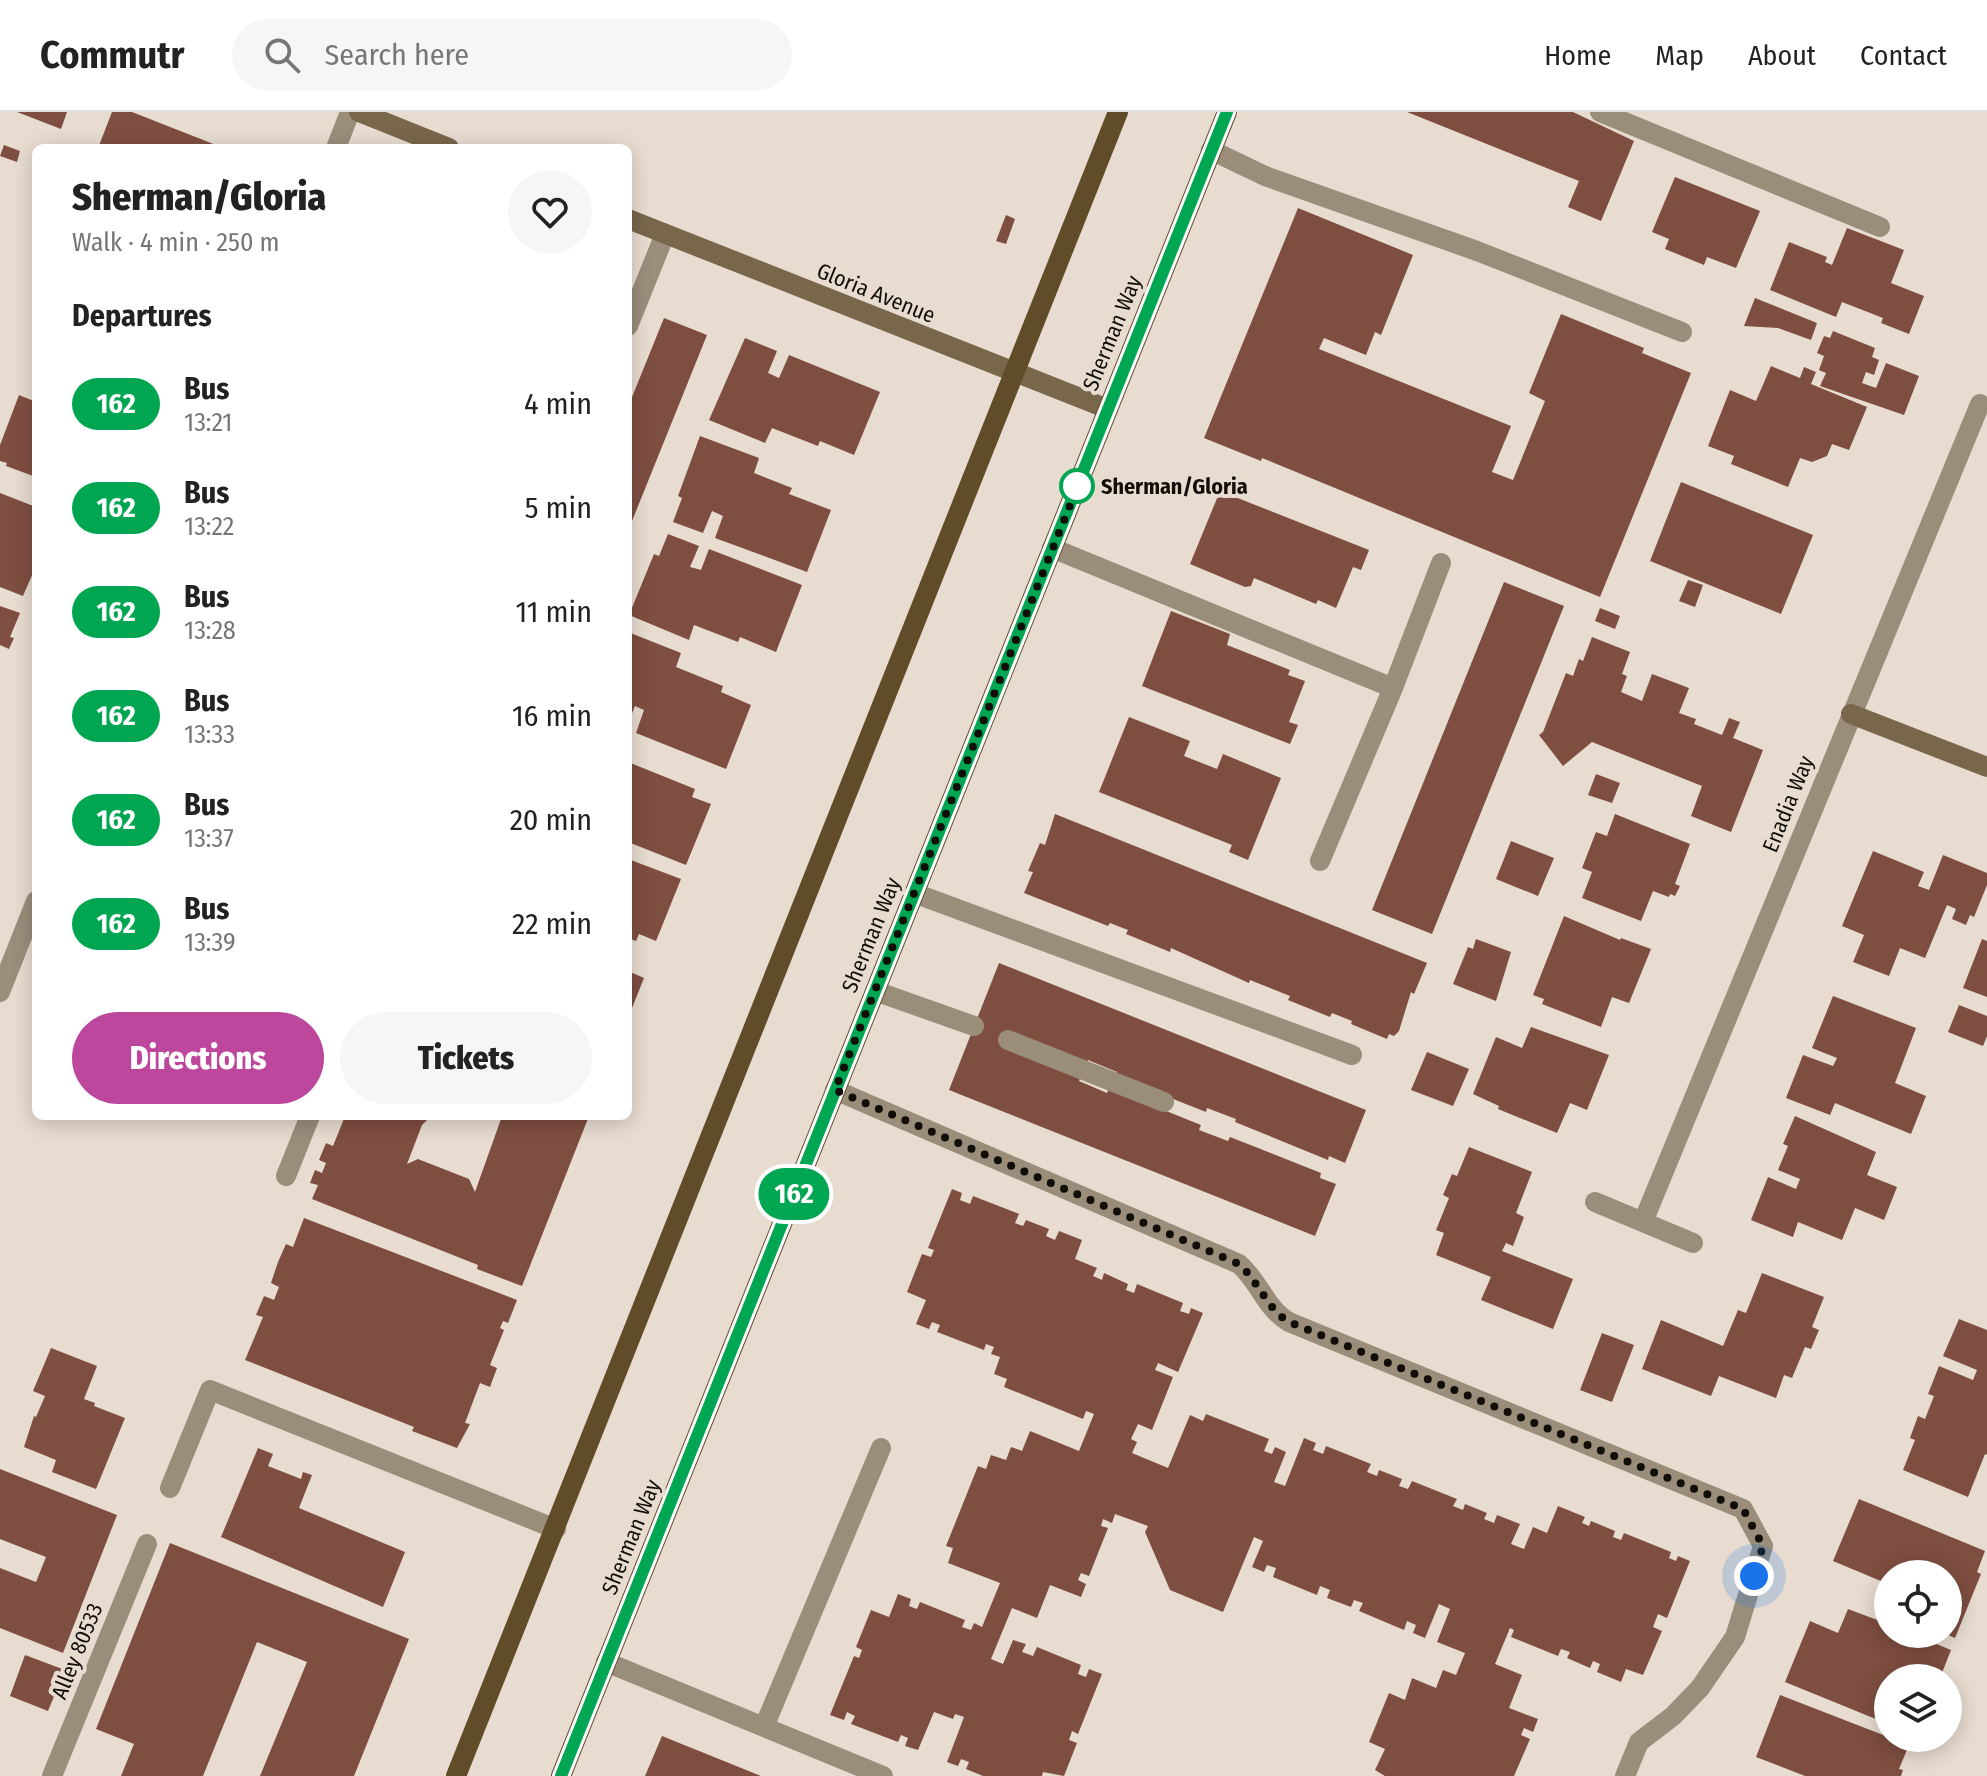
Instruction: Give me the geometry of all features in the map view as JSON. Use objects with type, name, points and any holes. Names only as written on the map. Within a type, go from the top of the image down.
[{"type":"main road","points":[[456,1776],[1118,112]]},
{"type":"main road","name":"Sherman Way","points":[[561,1776],[1227,112]]},
{"type":"street","points":[[338,144],[350,112]]},
{"type":"street","points":[[359,112],[439,144]]},
{"type":"street","points":[[1600,112],[1880,227]]},
{"type":"street","points":[[1211,150],[1265,176],[1477,251],[1682,332]]},
{"type":"street","name":"Gloria Avenue","points":[[632,221],[1108,409]]},
{"type":"street","points":[[632,316],[665,234]]},
{"type":"street","name":"Enadia Way","points":[[1643,1222],[1980,404]]},
{"type":"street","points":[[1052,548],[1393,688]]},
{"type":"street","points":[[1320,861],[1393,688],[1441,563]]},
{"type":"street","points":[[1851,714],[1987,767]]},
{"type":"street","points":[[914,893],[1352,1055]]},
{"type":"street","points":[[0,992],[32,911]]},
{"type":"street","points":[[875,991],[974,1026]]},
{"type":"street","points":[[1008,1040],[1164,1102]]},
{"type":"street","points":[[835,1090],[1239,1264],[1254,1278],[1275,1314],[1289,1322],[1743,1509],[1763,1546],[1735,1637],[1700,1688],[1673,1716],[1639,1742],[1625,1776]]},
{"type":"street","points":[[286,1176],[308,1120]]},
{"type":"street","points":[[1595,1202],[1693,1243]]},
{"type":"street","points":[[170,1488],[210,1390],[556,1529]]},
{"type":"street","points":[[764,1727],[881,1448]]},
{"type":"street","name":"Alley 80533","points":[[52,1776],[147,1544]]},
{"type":"street","points":[[606,1662],[883,1776]]},
{"type":"building","points":[[17,112],[67,112],[61,129]]},
{"type":"building","points":[[112,112],[132,112],[213,144],[100,144]]},
{"type":"building","points":[[1407,112],[1573,112],[1634,141],[1601,221],[1568,207],[1579,181]]},
{"type":"building","points":[[4,145],[20,151],[17,162],[0,156]]},
{"type":"building","points":[[1675,177],[1760,211],[1736,268],[1707,257],[1704,265],[1665,249],[1669,239],[1652,232]]},
{"type":"building","points":[[1298,208],[1413,255],[1381,335],[1375,332],[1366,355],[1324,338],[1319,349],[1511,426],[1492,472],[1513,480],[1545,401],[1529,393],[1561,314],[1644,348],[1642,353],[1691,373],[1600,597],[1262,458],[1261,461],[1204,438]]},
{"type":"building","points":[[1006,215],[1015,219],[1006,244],[996,241]]},
{"type":"building","points":[[1847,228],[1904,250],[1891,283],[1924,296],[1909,334],[1881,323],[1883,318],[1842,302],[1836,317],[1770,290],[1789,242],[1827,257],[1825,262],[1832,265]]},
{"type":"building","points":[[1755,298],[1817,323],[1811,340],[1778,328],[1744,326]]},
{"type":"building","points":[[664,318],[707,335],[632,521],[632,397]]},
{"type":"building","points":[[1833,331],[1875,348],[1872,357],[1879,360],[1874,375],[1866,372],[1862,383],[1876,388],[1886,363],[1919,376],[1904,415],[1820,386],[1826,373],[1819,370],[1824,356],[1817,353],[1824,336],[1830,338]]},
{"type":"building","points":[[745,338],[777,351],[768,373],[779,378],[789,355],[880,392],[854,455],[820,441],[818,446],[772,428],[765,443],[709,420]]},
{"type":"building","points":[[1771,366],[1800,378],[1804,367],[1816,372],[1811,384],[1867,407],[1849,450],[1832,444],[1827,456],[1812,462],[1800,458],[1788,487],[1731,464],[1734,456],[1708,446],[1730,390],[1756,401]]},
{"type":"building","points":[[19,395],[32,400],[32,476],[0,461],[0,445]]},
{"type":"building","points":[[700,436],[759,458],[754,473],[792,488],[789,494],[831,510],[807,572],[715,538],[723,516],[712,511],[703,533],[673,522],[682,498],[678,496]]},
{"type":"building","points":[[1681,482],[1813,535],[1781,614],[1650,561]]},
{"type":"building","points":[[1220,491],[1369,550],[1361,570],[1353,567],[1336,608],[1318,600],[1316,604],[1254,578],[1251,586],[1245,587],[1190,564]]},
{"type":"building","points":[[0,493],[32,505],[32,575],[23,596],[0,587]]},
{"type":"building","points":[[668,534],[699,546],[690,567],[701,570],[709,549],[802,585],[776,652],[740,637],[738,642],[694,625],[689,640],[632,616],[632,608],[654,554],[659,556]]},
{"type":"building","points":[[1688,580],[1703,585],[1695,607],[1679,601]]},
{"type":"building","points":[[1504,582],[1564,606],[1432,934],[1372,910]]},
{"type":"building","points":[[0,606],[20,613],[10,637],[14,638],[9,649],[0,645]]},
{"type":"building","points":[[1600,608],[1620,616],[1615,629],[1595,621]]},
{"type":"building","points":[[1171,611],[1230,634],[1227,645],[1290,670],[1288,675],[1305,681],[1289,722],[1298,725],[1290,744],[1142,686]]},
{"type":"building","points":[[632,634],[681,653],[676,667],[723,686],[721,692],[751,705],[726,769],[636,733],[644,710],[635,706],[632,713]]},
{"type":"building","points":[[1592,637],[1630,652],[1622,674],[1627,676],[1621,692],[1642,701],[1652,674],[1689,688],[1679,713],[1696,719],[1694,724],[1722,735],[1729,718],[1740,722],[1733,738],[1763,750],[1731,832],[1691,816],[1702,786],[1592,742],[1563,766],[1539,735],[1543,732],[1566,673],[1573,676],[1579,659],[1583,661]]},
{"type":"building","points":[[1129,717],[1190,741],[1184,756],[1217,769],[1223,754],[1281,778],[1248,860],[1229,852],[1232,845],[1099,792]]},
{"type":"building","points":[[632,764],[695,789],[692,797],[711,804],[686,865],[632,844]]},
{"type":"building","points":[[1596,774],[1620,783],[1612,803],[1588,795]]},
{"type":"building","points":[[1055,814],[1427,963],[1414,994],[1411,992],[1399,1031],[1394,1036],[1389,1034],[1387,1039],[1351,1024],[1352,1021],[1332,1013],[1330,1017],[1288,1000],[1290,996],[1250,980],[1249,983],[1171,948],[1170,952],[1126,934],[1128,930],[1110,923],[1108,926],[1024,893],[1033,872],[1028,871],[1040,843],[1045,845]]},
{"type":"building","points":[[1615,814],[1690,844],[1675,884],[1680,886],[1675,896],[1653,891],[1641,921],[1582,898],[1592,872],[1582,868],[1596,832],[1607,836]]},
{"type":"building","points":[[1511,841],[1554,858],[1538,896],[1496,879]]},
{"type":"building","points":[[1873,851],[1924,872],[1918,886],[1929,890],[1943,855],[1987,873],[1987,885],[1974,917],[1970,915],[1966,925],[1952,919],[1956,909],[1947,905],[1925,958],[1900,948],[1889,976],[1853,962],[1864,935],[1842,926]]},
{"type":"building","points":[[632,861],[681,879],[656,941],[639,934],[636,941],[632,940]]},
{"type":"building","points":[[1564,916],[1620,940],[1651,949],[1629,1003],[1612,997],[1601,1027],[1542,1004],[1544,999],[1533,995]]},
{"type":"building","points":[[1476,939],[1511,952],[1496,1001],[1453,984],[1468,947],[1473,949]]},
{"type":"building","points":[[1982,939],[1987,941],[1987,997],[1963,988]]},
{"type":"building","points":[[999,963],[1366,1110],[1345,1163],[1329,1156],[1328,1160],[1235,1122],[1236,1119],[1207,1108],[1206,1112],[1115,1076],[1117,1072],[1088,1060],[1079,1081],[1107,1093],[1109,1088],[1201,1125],[1199,1130],[1228,1141],[1230,1137],[1321,1173],[1320,1178],[1336,1184],[1315,1236],[949,1090]]},
{"type":"building","points":[[632,973],[644,978],[632,1008]]},
{"type":"building","points":[[1833,996],[1916,1028],[1895,1083],[1926,1096],[1911,1134],[1835,1103],[1830,1115],[1786,1098],[1803,1055],[1833,1066],[1837,1058],[1812,1048]]},
{"type":"building","points":[[1959,1005],[1987,1016],[1987,1036],[1983,1046],[1948,1032]]},
{"type":"building","points":[[1531,1027],[1609,1055],[1587,1110],[1570,1103],[1557,1133],[1498,1109],[1499,1106],[1473,1094],[1496,1037],[1522,1048]]},
{"type":"building","points":[[1427,1052],[1469,1069],[1453,1106],[1411,1090]]},
{"type":"building","points":[[1795,1116],[1876,1152],[1867,1175],[1897,1187],[1884,1220],[1855,1208],[1842,1240],[1798,1222],[1793,1237],[1751,1220],[1768,1177],[1796,1189],[1800,1179],[1778,1170],[1788,1146],[1783,1144]]},
{"type":"building","points":[[343,1120],[427,1120],[422,1125],[407,1164],[418,1159],[469,1179],[475,1192],[501,1120],[587,1120],[522,1286],[477,1269],[478,1265],[312,1199],[318,1185],[310,1183],[315,1170],[322,1173],[326,1163],[319,1160],[326,1143],[333,1146]]},
{"type":"building","points":[[1469,1147],[1532,1172],[1516,1213],[1524,1217],[1513,1246],[1506,1243],[1502,1251],[1573,1279],[1553,1329],[1481,1300],[1491,1277],[1436,1255],[1444,1233],[1436,1230],[1449,1198],[1443,1195],[1452,1174],[1457,1176]]},
{"type":"building","points":[[952,1189],[962,1193],[960,1200],[970,1204],[973,1196],[1019,1214],[1015,1223],[1023,1226],[1026,1220],[1049,1229],[1046,1236],[1055,1240],[1059,1231],[1082,1240],[1075,1259],[1097,1268],[1093,1276],[1102,1280],[1104,1273],[1128,1284],[1126,1290],[1134,1293],[1137,1284],[1183,1303],[1180,1311],[1189,1314],[1191,1308],[1203,1313],[1178,1372],[1158,1363],[1155,1370],[1173,1377],[1152,1430],[1138,1424],[1131,1439],[1137,1442],[1132,1453],[1168,1468],[1190,1415],[1203,1421],[1206,1414],[1269,1439],[1264,1451],[1272,1454],[1275,1447],[1286,1452],[1274,1482],[1285,1486],[1304,1438],[1316,1443],[1313,1450],[1323,1454],[1326,1446],[1371,1464],[1367,1472],[1377,1476],[1379,1470],[1402,1479],[1399,1486],[1408,1489],[1412,1481],[1457,1499],[1453,1506],[1463,1510],[1465,1504],[1487,1513],[1484,1519],[1494,1523],[1497,1515],[1520,1524],[1511,1544],[1524,1549],[1533,1527],[1547,1533],[1558,1506],[1585,1517],[1582,1523],[1589,1526],[1591,1521],[1615,1531],[1613,1537],[1621,1540],[1624,1533],[1671,1552],[1669,1558],[1676,1561],[1678,1556],[1690,1561],[1667,1618],[1658,1614],[1653,1627],[1662,1631],[1643,1675],[1626,1669],[1621,1682],[1597,1672],[1600,1664],[1593,1661],[1590,1668],[1567,1658],[1570,1652],[1561,1649],[1558,1656],[1511,1637],[1514,1630],[1510,1628],[1495,1664],[1522,1675],[1509,1708],[1538,1719],[1533,1732],[1524,1728],[1521,1735],[1530,1739],[1514,1776],[1385,1776],[1375,1770],[1385,1749],[1369,1742],[1389,1693],[1405,1700],[1412,1678],[1436,1688],[1443,1670],[1456,1675],[1465,1653],[1437,1642],[1450,1609],[1439,1604],[1425,1638],[1413,1633],[1416,1625],[1407,1621],[1404,1630],[1359,1611],[1363,1603],[1354,1600],[1351,1607],[1327,1598],[1330,1590],[1320,1586],[1317,1595],[1273,1577],[1276,1568],[1267,1565],[1264,1572],[1252,1567],[1263,1541],[1254,1537],[1223,1612],[1170,1590],[1145,1532],[1148,1526],[1115,1514],[1112,1523],[1103,1519],[1101,1526],[1108,1528],[1089,1576],[1081,1573],[1078,1580],[1086,1584],[1081,1597],[1050,1585],[1037,1618],[1012,1608],[991,1659],[1003,1664],[1013,1640],[1026,1644],[1022,1652],[1033,1656],[1037,1647],[1081,1665],[1078,1674],[1086,1677],[1089,1669],[1102,1674],[1078,1734],[1072,1731],[1069,1740],[1077,1743],[1064,1776],[1043,1772],[1042,1776],[983,1776],[966,1769],[969,1762],[961,1759],[958,1766],[947,1762],[964,1717],[955,1714],[953,1719],[934,1712],[918,1750],[905,1746],[908,1738],[901,1735],[898,1742],[851,1724],[855,1716],[847,1712],[844,1720],[830,1715],[854,1656],[859,1658],[862,1650],[856,1647],[871,1610],[889,1617],[898,1594],[911,1599],[909,1606],[917,1609],[920,1602],[965,1620],[962,1627],[971,1630],[974,1623],[982,1627],[1000,1583],[948,1563],[953,1548],[946,1546],[978,1466],[986,1469],[991,1455],[1006,1460],[1011,1447],[1022,1451],[1030,1431],[1079,1451],[1094,1414],[1086,1411],[1083,1419],[1004,1387],[1007,1379],[994,1374],[1000,1357],[991,1354],[994,1347],[986,1344],[984,1350],[937,1332],[940,1325],[932,1322],[929,1329],[916,1324],[926,1300],[907,1292],[922,1254],[931,1257],[934,1250],[928,1248]]},
{"type":"building","points":[[304,1218],[517,1300],[508,1323],[503,1321],[500,1328],[504,1330],[490,1365],[497,1368],[490,1387],[480,1383],[465,1423],[470,1424],[457,1448],[412,1431],[414,1427],[245,1360],[263,1317],[256,1315],[264,1296],[274,1300],[279,1287],[271,1283],[278,1262],[286,1244],[293,1247]]},
{"type":"building","points":[[1762,1273],[1824,1297],[1812,1327],[1819,1330],[1811,1349],[1805,1347],[1792,1378],[1784,1375],[1776,1398],[1719,1376],[1711,1396],[1642,1369],[1661,1320],[1723,1346],[1738,1310],[1746,1313]]},
{"type":"building","points":[[1959,1319],[1987,1330],[1987,1455],[1968,1497],[1903,1470],[1915,1440],[1910,1438],[1918,1416],[1925,1419],[1934,1396],[1928,1394],[1939,1366],[1973,1380],[1977,1370],[1943,1356]]},
{"type":"building","points":[[1602,1333],[1634,1345],[1612,1402],[1580,1390]]},
{"type":"building","points":[[51,1348],[97,1366],[84,1399],[125,1418],[96,1489],[52,1472],[56,1460],[24,1447],[34,1416],[45,1396],[33,1391]]},
{"type":"building","points":[[258,1448],[273,1454],[268,1466],[301,1479],[303,1472],[312,1475],[299,1508],[405,1552],[383,1607],[221,1537]]},
{"type":"building","points":[[0,1469],[117,1515],[63,1653],[0,1628],[0,1568],[36,1582],[46,1557],[0,1539]]},
{"type":"building","points":[[1859,1499],[1985,1551],[1977,1572],[1981,1574],[1962,1621],[1962,1560],[1874,1560],[1874,1578],[1833,1561]]},
{"type":"building","points":[[170,1543],[409,1639],[354,1776],[260,1776],[307,1662],[257,1642],[203,1776],[121,1776],[134,1744],[96,1729]]},
{"type":"building","points":[[1848,1609],[1874,1619],[1874,1648],[1951,1650],[1946,1664],[1874,1664],[1874,1718],[1785,1682],[1810,1621],[1838,1633]]},
{"type":"building","points":[[25,1655],[65,1670],[48,1711],[10,1696]]},
{"type":"building","points":[[1780,1695],[1874,1731],[1874,1752],[1906,1752],[1899,1769],[1903,1770],[1901,1776],[1805,1776],[1756,1757]]},
{"type":"building","points":[[662,1736],[761,1776],[645,1776]]},
{"type":"bus line","name":"162","points":[[561,1776],[1227,112]]},
{"type":"place","name":"Sherman/Gloria","points":[[1077,486]]},
{"type":"route","points":[[1077,486],[1079,483],[835,1090],[1239,1264],[1254,1278],[1275,1314],[1289,1322],[1743,1509],[1763,1546],[1754,1576]]}]
